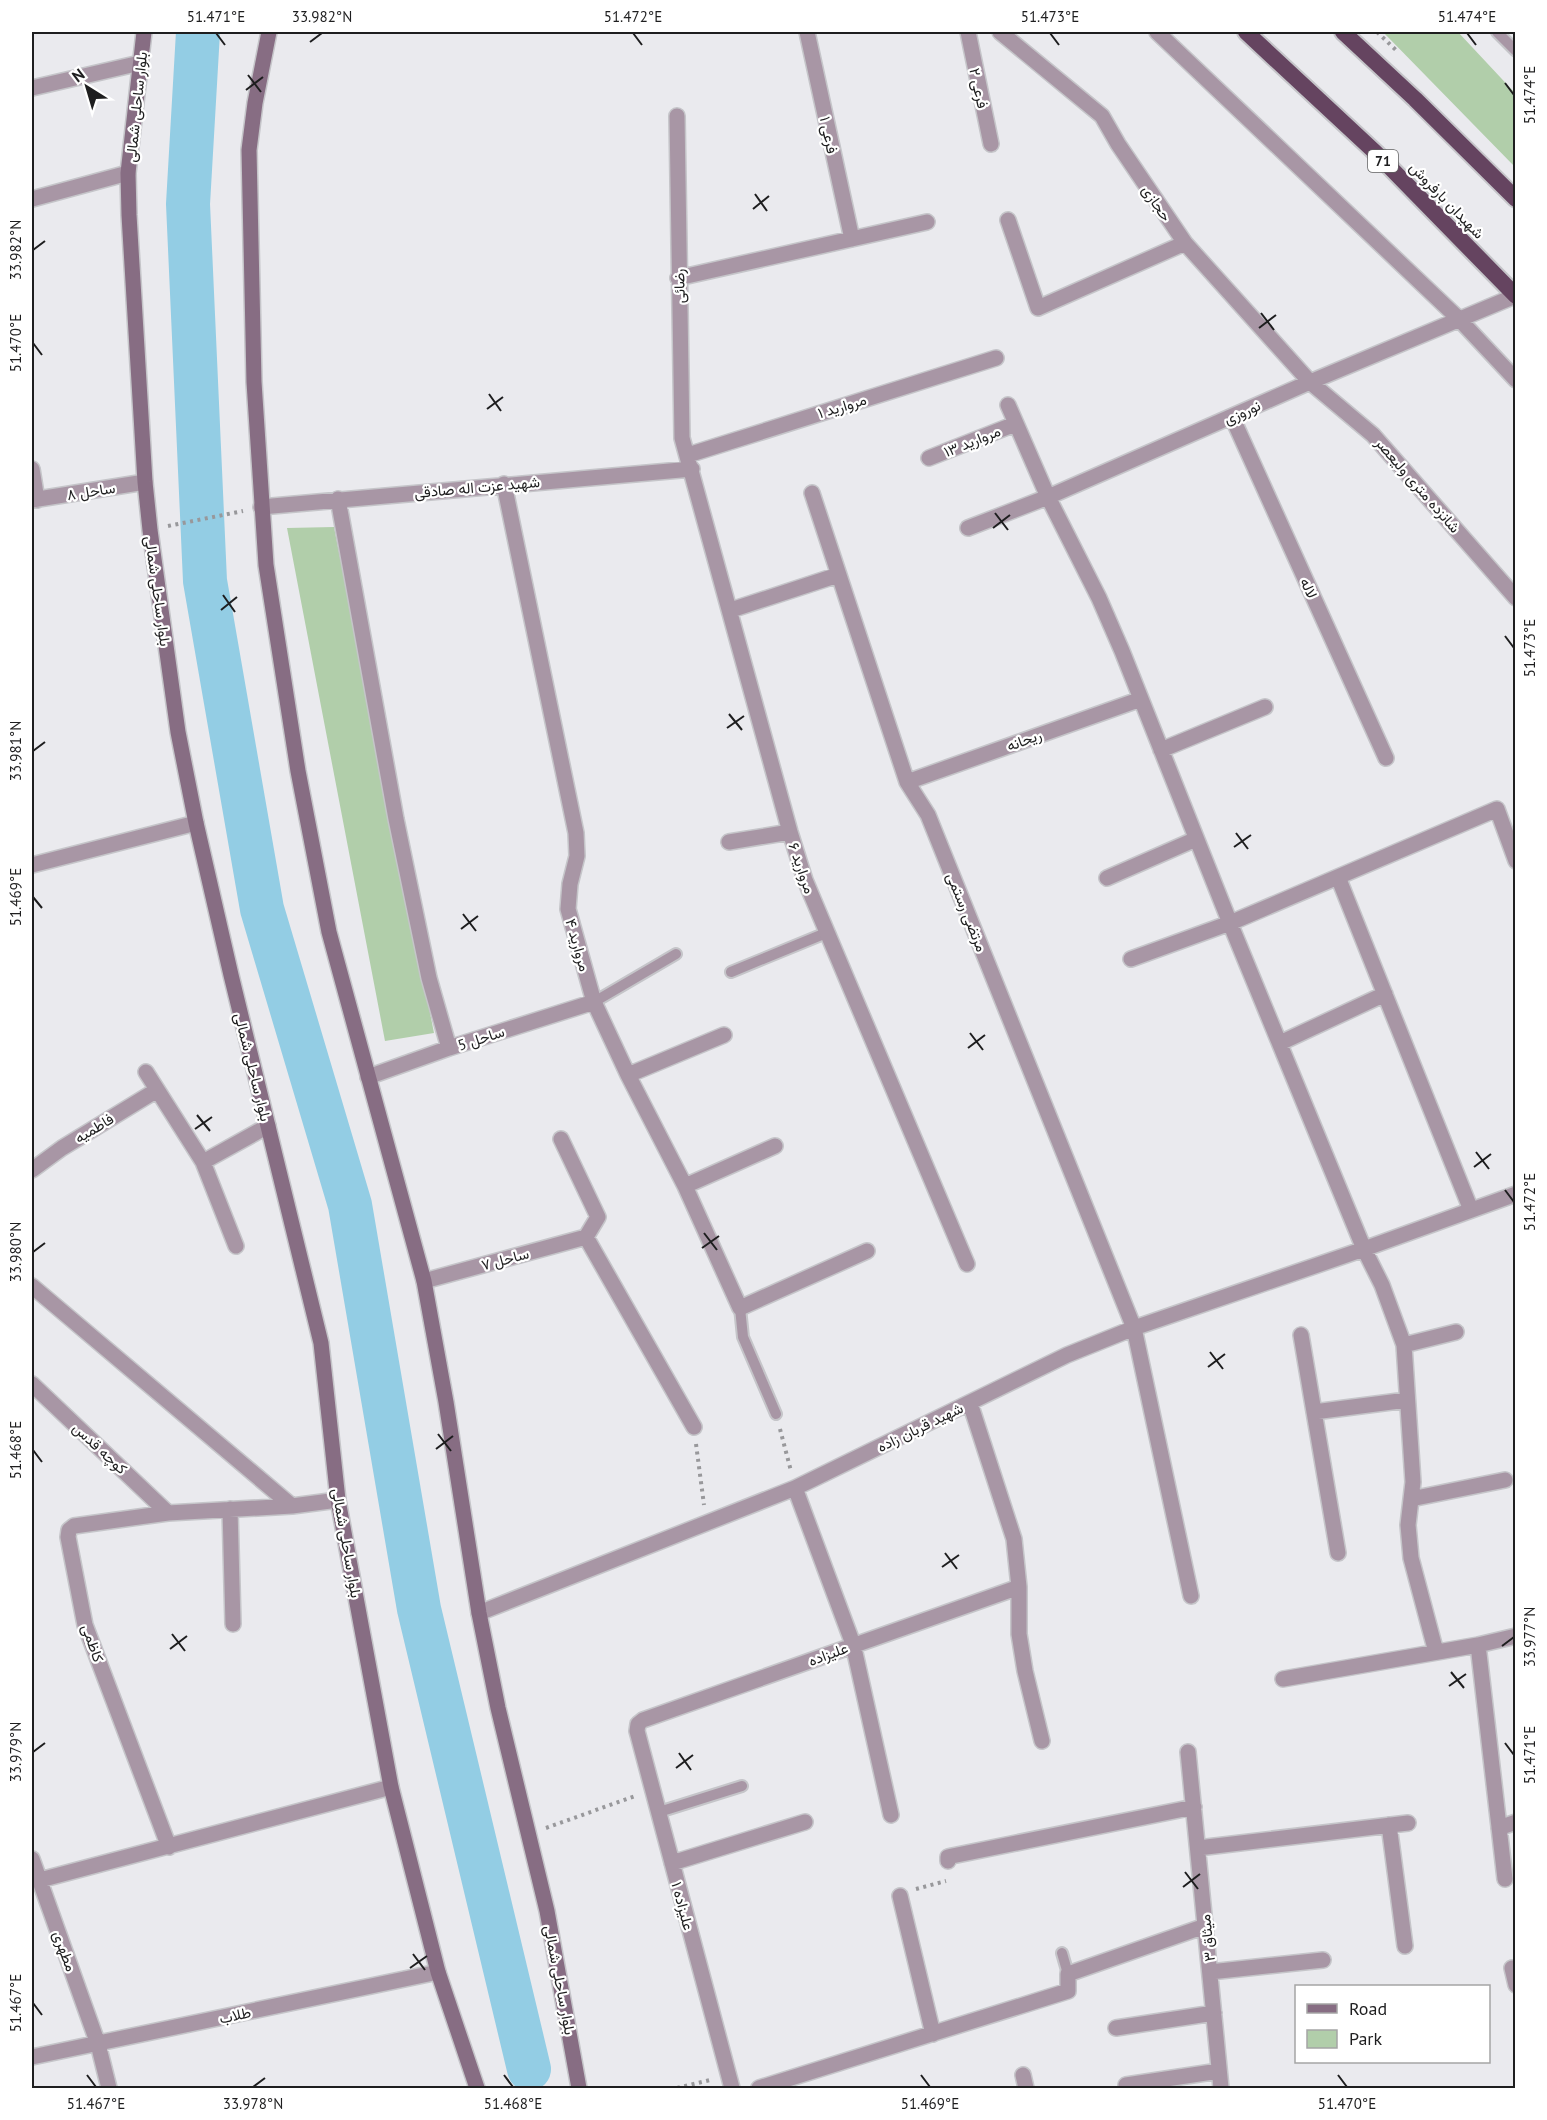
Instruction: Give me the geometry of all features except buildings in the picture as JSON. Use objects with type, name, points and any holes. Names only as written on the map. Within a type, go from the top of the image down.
[{"type":"highway","name":"شهیدان بارفروش","points":[[1246,32],[1376,153],[1515,296]]},
{"type":"highway","points":[[1343,32],[1415,99],[1515,199]]},
{"type":"main road","name":"بلوار ساحلی شمالی","points":[[144,32],[128,172],[129,215],[145,482],[178,732],[196,823],[321,1343],[338,1500],[391,1787],[438,1972],[477,2088]]},
{"type":"main road","name":"بلوار ساحلی شمالی","points":[[269,32],[249,150],[254,382],[266,565],[310,841],[329,932],[424,1281],[446,1402],[479,1613],[498,1708],[547,1911],[579,2088]]},
{"type":"street","name":"فرعی ۱","points":[[807,32],[852,239]]},
{"type":"street","name":"فرعی ۲","points":[[968,32],[991,144]]},
{"type":"street","name":"حجازی","points":[[1000,32],[1102,116],[1118,144],[1185,243],[1310,382]]},
{"type":"street","points":[[1157,32],[1459,320],[1515,380]]},
{"type":"street","points":[[32,88],[140,63]]},
{"type":"street","name":"رضائی","points":[[677,116],[682,438],[690,462]]},
{"type":"street","points":[[32,199],[128,172]]},
{"type":"street","points":[[1008,220],[1038,308],[1185,243]]},
{"type":"street","points":[[678,278],[927,222]]},
{"type":"street","name":"نوروزی","points":[[968,528],[1048,497],[1310,382],[1515,296]]},
{"type":"street","name":"مروارید ۱","points":[[690,462],[996,358]]},
{"type":"street","name":"شانزده متری ولیعصر","points":[[1310,382],[1374,435],[1515,598]]},
{"type":"street","points":[[1008,405],[1048,497],[1099,598],[1364,1249],[1382,1285],[1404,1345],[1413,1482],[1408,1525],[1411,1558],[1436,1652]]},
{"type":"street","name":"لاله","points":[[1232,417],[1386,758]]},
{"type":"street","name":"مروارید ۱۳","points":[[929,459],[1015,424]]},
{"type":"street","name":"شهید عزت اله صادقی","points":[[261,507],[504,484],[690,462]]},
{"type":"street","name":"مروارید ۶","points":[[690,462],[805,880],[967,1264]]},
{"type":"street","points":[[32,469],[34,500]]},
{"type":"street","name":"ساحل ۸","points":[[34,500],[145,482]]},
{"type":"street","name":"مروارید ۴","points":[[504,484],[576,833],[577,856],[570,884],[568,909],[594,1002],[628,1075],[685,1185],[740,1308]]},
{"type":"street","name":"مرتضی رستمی","points":[[812,493],[907,782],[928,815],[1134,1328],[1191,1596]]},
{"type":"street","points":[[338,498],[396,819],[429,978],[449,1048]]},
{"type":"street","points":[[731,610],[838,575]]},
{"type":"street","name":"ریحانه","points":[[907,782],[1140,699]]},
{"type":"street","points":[[1161,750],[1265,707]]},
{"type":"street","points":[[1131,959],[1230,923],[1497,808],[1515,861]]},
{"type":"street","points":[[32,865],[196,823]]},
{"type":"street","points":[[729,842],[790,832]]},
{"type":"street","points":[[1107,878],[1196,839]]},
{"type":"street","points":[[1338,877],[1471,1210]]},
{"type":"street","points":[[1280,1043],[1385,994]]},
{"type":"street","name":"ساحل 5","points":[[368,1077],[449,1048],[594,1002]]},
{"type":"street","points":[[628,1075],[724,1035]]},
{"type":"street","points":[[146,1072],[203,1162],[236,1246]]},
{"type":"street","name":"فاطمیه","points":[[32,1170],[62,1148],[157,1090]]},
{"type":"street","points":[[203,1162],[268,1126]]},
{"type":"street","points":[[561,1139],[598,1217],[586,1237],[694,1427]]},
{"type":"street","points":[[685,1185],[775,1146]]},
{"type":"street","name":"شهید قربان زاده","points":[[479,1613],[795,1488],[1067,1355],[1134,1328],[1515,1194]]},
{"type":"street","name":"ساحل ۷","points":[[424,1281],[586,1237]]},
{"type":"street","points":[[740,1308],[867,1251]]},
{"type":"street","points":[[32,1286],[292,1506]]},
{"type":"street","points":[[1404,1345],[1456,1332]]},
{"type":"street","points":[[1301,1335],[1338,1553]]},
{"type":"street","name":"کوچه قدس","points":[[32,1384],[168,1513]]},
{"type":"street","points":[[1314,1412],[1407,1400]]},
{"type":"street","points":[[970,1403],[1014,1539],[1020,1587],[1019,1634],[1025,1671],[1042,1741]]},
{"type":"street","points":[[1411,1499],[1505,1480]]},
{"type":"street","points":[[795,1488],[854,1644],[891,1815]]},
{"type":"street","points":[[168,1513],[292,1506],[338,1500]]},
{"type":"street","points":[[230,1509],[233,1624]]},
{"type":"street","name":"کاظمی","points":[[168,1513],[74,1526],[69,1530],[68,1538],[85,1624],[169,1847]]},
{"type":"street","name":"علیزاده","points":[[638,1724],[643,1720],[854,1644],[1020,1587]]},
{"type":"street","points":[[1283,1679],[1478,1645],[1515,1636]]},
{"type":"street","points":[[1478,1645],[1504,1879]]},
{"type":"street","name":"علیزاده ۱","points":[[638,1724],[637,1731],[730,2082]]},
{"type":"street","name":"میثاق ۳","points":[[1188,1752],[1221,2088]]},
{"type":"street","points":[[40,1880],[391,1787]]},
{"type":"street","points":[[948,1861],[948,1857],[952,1856],[1194,1807]]},
{"type":"street","points":[[672,1863],[805,1822]]},
{"type":"street","points":[[1499,1828],[1515,1822]]},
{"type":"street","points":[[1198,1848],[1408,1823]]},
{"type":"street","points":[[1389,1825],[1405,1946]]},
{"type":"street","name":"مطهری","points":[[32,1859],[98,2044],[109,2088]]},
{"type":"street","points":[[900,1896],[933,2034]]},
{"type":"street","points":[[759,2088],[1068,1991],[1068,1974],[1205,1926]]},
{"type":"street","points":[[1210,1972],[1323,1960]]},
{"type":"street","points":[[1512,1968],[1515,1985]]},
{"type":"street","name":"طلاب","points":[[32,2057],[438,1972]]},
{"type":"street","points":[[1116,2028],[1214,2013]]},
{"type":"street","points":[[1126,2085],[1220,2071]]},
{"type":"lane","points":[[1497,32],[1515,51]]},
{"type":"lane","points":[[731,972],[826,933]]},
{"type":"lane","points":[[594,1002],[676,954]]},
{"type":"lane","points":[[740,1308],[744,1337],[776,1414]]},
{"type":"lane","points":[[658,1812],[742,1786]]},
{"type":"lane","points":[[1062,1953],[1068,1974]]},
{"type":"path","points":[[150,530],[261,507]]},
{"type":"path","points":[[776,1414],[795,1488]]},
{"type":"path","points":[[694,1427],[706,1523]]},
{"type":"path","points":[[528,1834],[653,1790]]},
{"type":"path","points":[[900,1896],[903,1892],[949,1880],[948,1861]]},
{"type":"path","points":[[677,2088],[730,2082]]},
{"type":"green space","points":[[1383,32],[1458,32],[1515,93],[1515,167]]},
{"type":"green space","points":[[334,527],[434,1033],[385,1041],[287,528]]},
{"type":"waterway","points":[[198,32],[188,204],[205,581],[262,909],[350,1205],[419,1609],[529,2069]]}]
